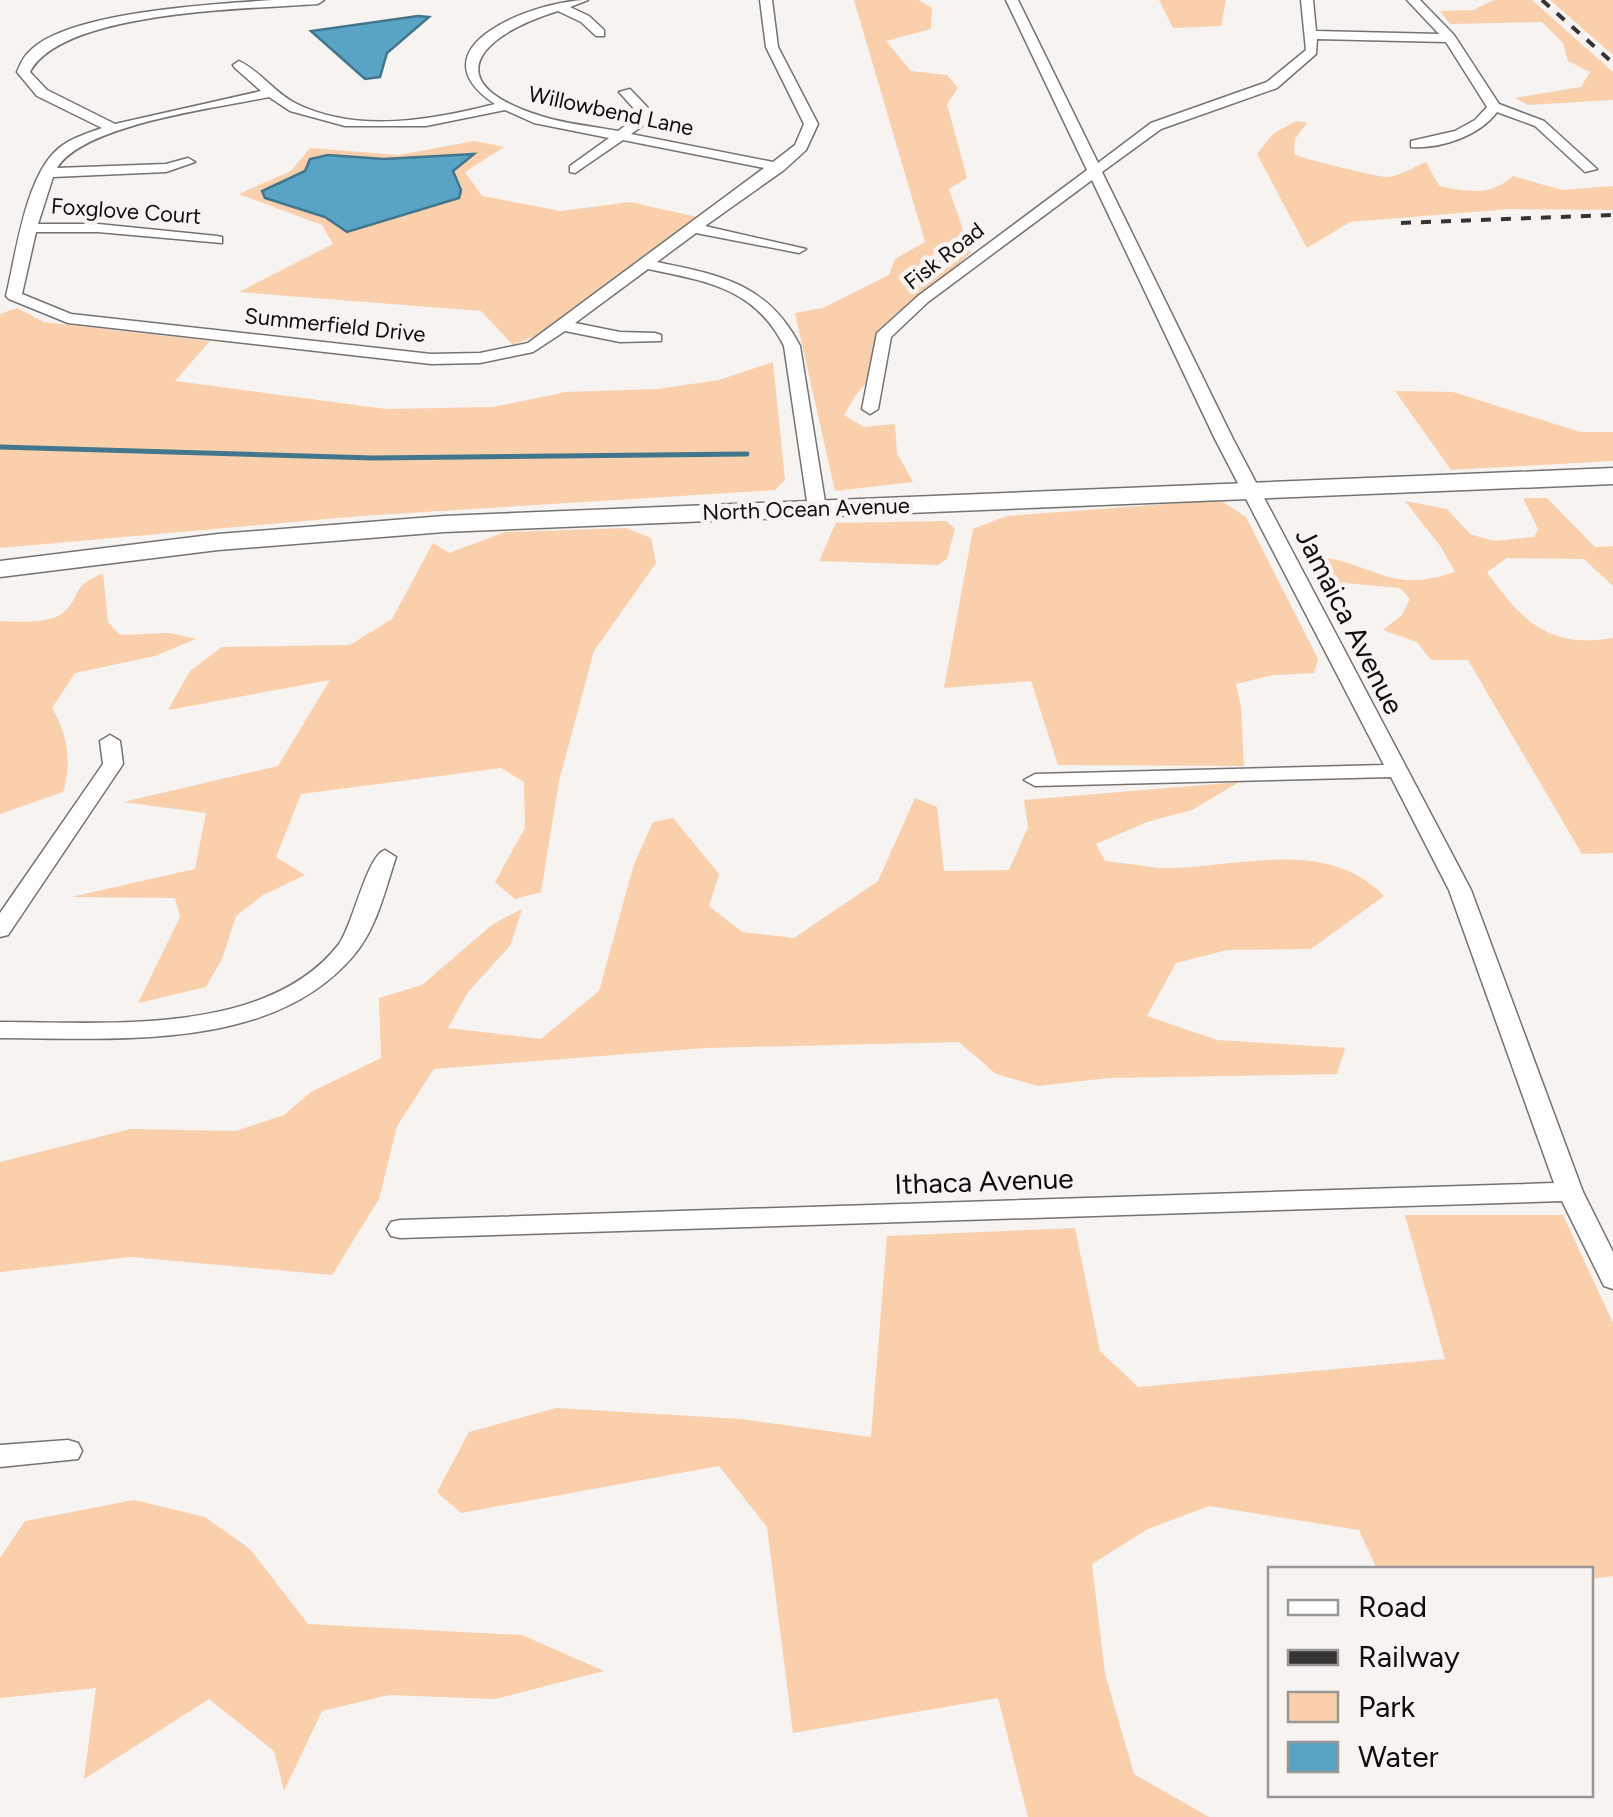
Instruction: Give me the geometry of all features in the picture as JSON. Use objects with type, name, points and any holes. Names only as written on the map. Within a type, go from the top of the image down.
[{"type":"main road","name":"North Ocean Avenue","points":[[0,568],[331,532],[1613,476]]},
{"type":"street","points":[[111,127],[42,92],[23,72],[36,52],[68,35],[126,15],[318,0]]},
{"type":"street","name":"Willowbend Lane","points":[[582,0],[504,27],[471,60],[476,82],[504,106],[539,120],[779,166]]},
{"type":"street","name":"Summerfield Drive","points":[[271,94],[111,127],[54,158],[14,296],[68,318],[431,359],[480,358],[533,346],[800,148],[811,124],[772,48],[766,0]]},
{"type":"street","name":"Jamaica Avenue","points":[[1012,0],[1252,490],[1460,890],[1570,1192],[1613,1279]]},
{"type":"street","points":[[1307,0],[1311,35],[1450,38]]},
{"type":"street","points":[[1413,0],[1450,38],[1492,112]]},
{"type":"street","points":[[558,8],[584,19],[600,33]]},
{"type":"street","name":"Fisk Road","points":[[870,409],[883,336],[923,299],[1156,126],[1272,86],[1312,50],[1311,35]]},
{"type":"street","points":[[239,65],[271,94],[301,110],[373,124],[454,119],[504,106]]},
{"type":"street","points":[[575,169],[639,124],[644,111],[625,92]]},
{"type":"street","points":[[1416,144],[1444,140],[1492,112],[1533,116],[1576,160],[1590,168]]},
{"type":"street","points":[[49,173],[166,168],[188,162]]},
{"type":"street","name":"Foxglove Court","points":[[31,228],[98,228],[218,240]]},
{"type":"street","points":[[695,228],[799,249]]},
{"type":"street","points":[[646,264],[736,288],[773,310],[784,324],[792,346],[817,508]]},
{"type":"street","points":[[564,326],[620,337],[654,338]]},
{"type":"street","points":[[0,930],[113,764],[110,742]]},
{"type":"street","points":[[1035,780],[1397,770]]},
{"type":"street","points":[[0,1030],[115,1028],[224,1017],[288,998],[346,951],[385,857]]},
{"type":"street","name":"Ithaca Avenue","points":[[400,1230],[1570,1192]]},
{"type":"street","points":[[0,1456],[68,1451]]},
{"type":"green space","points":[[854,0],[919,0],[932,8],[931,29],[886,41],[911,71],[947,75],[958,88],[947,104],[967,178],[949,189],[971,253],[878,335],[870,379],[844,415],[864,427],[895,424],[897,453],[913,482],[835,491],[795,313],[823,308],[889,275],[895,259],[925,242]]},
{"type":"green space","points":[[1159,0],[1226,0],[1221,26],[1173,28]]},
{"type":"green space","points":[[1494,0],[1532,0],[1613,72],[1613,100],[1528,105],[1515,98],[1581,87],[1590,72],[1568,61],[1563,43],[1542,22],[1450,24],[1440,11],[1473,10]]},
{"type":"green space","points":[[1550,0],[1613,0],[1613,55]]},
{"type":"green space","points":[[1296,121],[1307,123],[1295,139],[1294,154],[1309,159],[1387,177],[1426,162],[1439,186],[1469,191],[1496,187],[1513,176],[1562,190],[1613,186],[1613,210],[1510,209],[1350,222],[1307,248],[1257,154],[1273,134]]},
{"type":"green space","points":[[474,141],[504,147],[465,172],[482,196],[561,211],[630,202],[697,217],[547,331],[513,345],[481,311],[239,292],[333,244],[322,225],[239,194],[291,171],[310,148],[399,155]]},
{"type":"green space","points":[[17,308],[44,322],[210,341],[175,381],[386,409],[493,407],[566,392],[658,389],[719,380],[773,362],[785,480],[775,490],[361,516],[0,548],[0,314]]},
{"type":"green space","points":[[1395,391],[1453,392],[1580,432],[1613,432],[1613,461],[1451,470]]},
{"type":"green space","points":[[1523,498],[1547,498],[1595,547],[1613,546],[1613,586],[1584,559],[1507,558],[1487,572],[1512,605],[1539,628],[1571,639],[1613,638],[1613,853],[1582,854],[1468,660],[1431,660],[1417,642],[1383,630],[1402,615],[1410,599],[1400,588],[1322,581],[1323,557],[1401,579],[1433,578],[1455,572],[1405,501],[1447,509],[1470,534],[1494,541],[1534,537],[1538,529]]},
{"type":"green space","points":[[1220,500],[1246,517],[1318,659],[1314,673],[1273,675],[1236,684],[1244,766],[1058,765],[1031,681],[944,688],[973,529],[1007,516]]},
{"type":"green space","points":[[946,521],[955,529],[947,559],[938,565],[819,561],[836,523]]},
{"type":"green space","points":[[626,528],[651,538],[656,563],[594,651],[559,781],[541,892],[515,899],[495,882],[525,828],[524,782],[501,768],[301,794],[276,857],[305,875],[263,895],[236,916],[222,959],[206,987],[138,1003],[180,917],[175,898],[71,897],[195,869],[206,813],[123,802],[278,766],[330,680],[168,710],[190,671],[222,647],[350,645],[392,619],[433,543],[449,553],[505,532]]},
{"type":"green space","points":[[103,573],[108,622],[120,635],[169,633],[196,639],[155,656],[75,673],[52,708],[67,749],[63,792],[0,814],[0,621],[58,616],[70,606],[81,587]]},
{"type":"green space","points":[[1239,782],[1192,810],[1147,822],[1096,844],[1105,861],[1158,868],[1313,861],[1362,878],[1384,896],[1311,949],[1227,950],[1176,963],[1147,1016],[1217,1040],[1345,1048],[1337,1074],[1108,1078],[1038,1086],[996,1074],[959,1042],[705,1048],[434,1069],[397,1126],[379,1199],[332,1275],[131,1257],[0,1272],[0,1162],[130,1129],[236,1131],[284,1115],[311,1092],[381,1058],[379,998],[422,985],[493,924],[522,909],[510,946],[468,992],[448,1028],[541,1039],[599,991],[634,864],[653,822],[673,818],[719,874],[709,906],[742,932],[794,938],[878,881],[915,798],[937,807],[944,871],[1009,870],[1028,827],[1024,800]]},
{"type":"green space","points":[[1405,1215],[1563,1215],[1613,1323],[1613,1576],[1593,1579],[1593,1567],[1376,1567],[1359,1530],[1209,1506],[1148,1529],[1092,1564],[1105,1674],[1134,1774],[1209,1817],[1028,1817],[998,1698],[793,1733],[767,1527],[719,1466],[461,1513],[437,1492],[469,1432],[556,1408],[741,1419],[871,1437],[887,1236],[1075,1228],[1100,1351],[1138,1387],[1445,1359]]},
{"type":"green space","points":[[134,1500],[205,1517],[250,1549],[308,1624],[522,1635],[604,1671],[495,1699],[389,1695],[322,1711],[284,1791],[274,1751],[209,1699],[84,1779],[96,1688],[0,1698],[0,1558],[25,1521]]},
{"type":"water","points":[[429,17],[387,53],[380,77],[365,79],[311,31]]},
{"type":"water","points":[[474,154],[453,171],[461,190],[459,198],[347,232],[325,217],[265,198],[262,191],[305,171],[310,159],[328,155],[384,159]]},
{"type":"waterway","points":[[0,447],[373,458],[747,454]]},
{"type":"railway","points":[[1542,0],[1613,63]]},
{"type":"railway","points":[[1401,223],[1613,215]]}]
